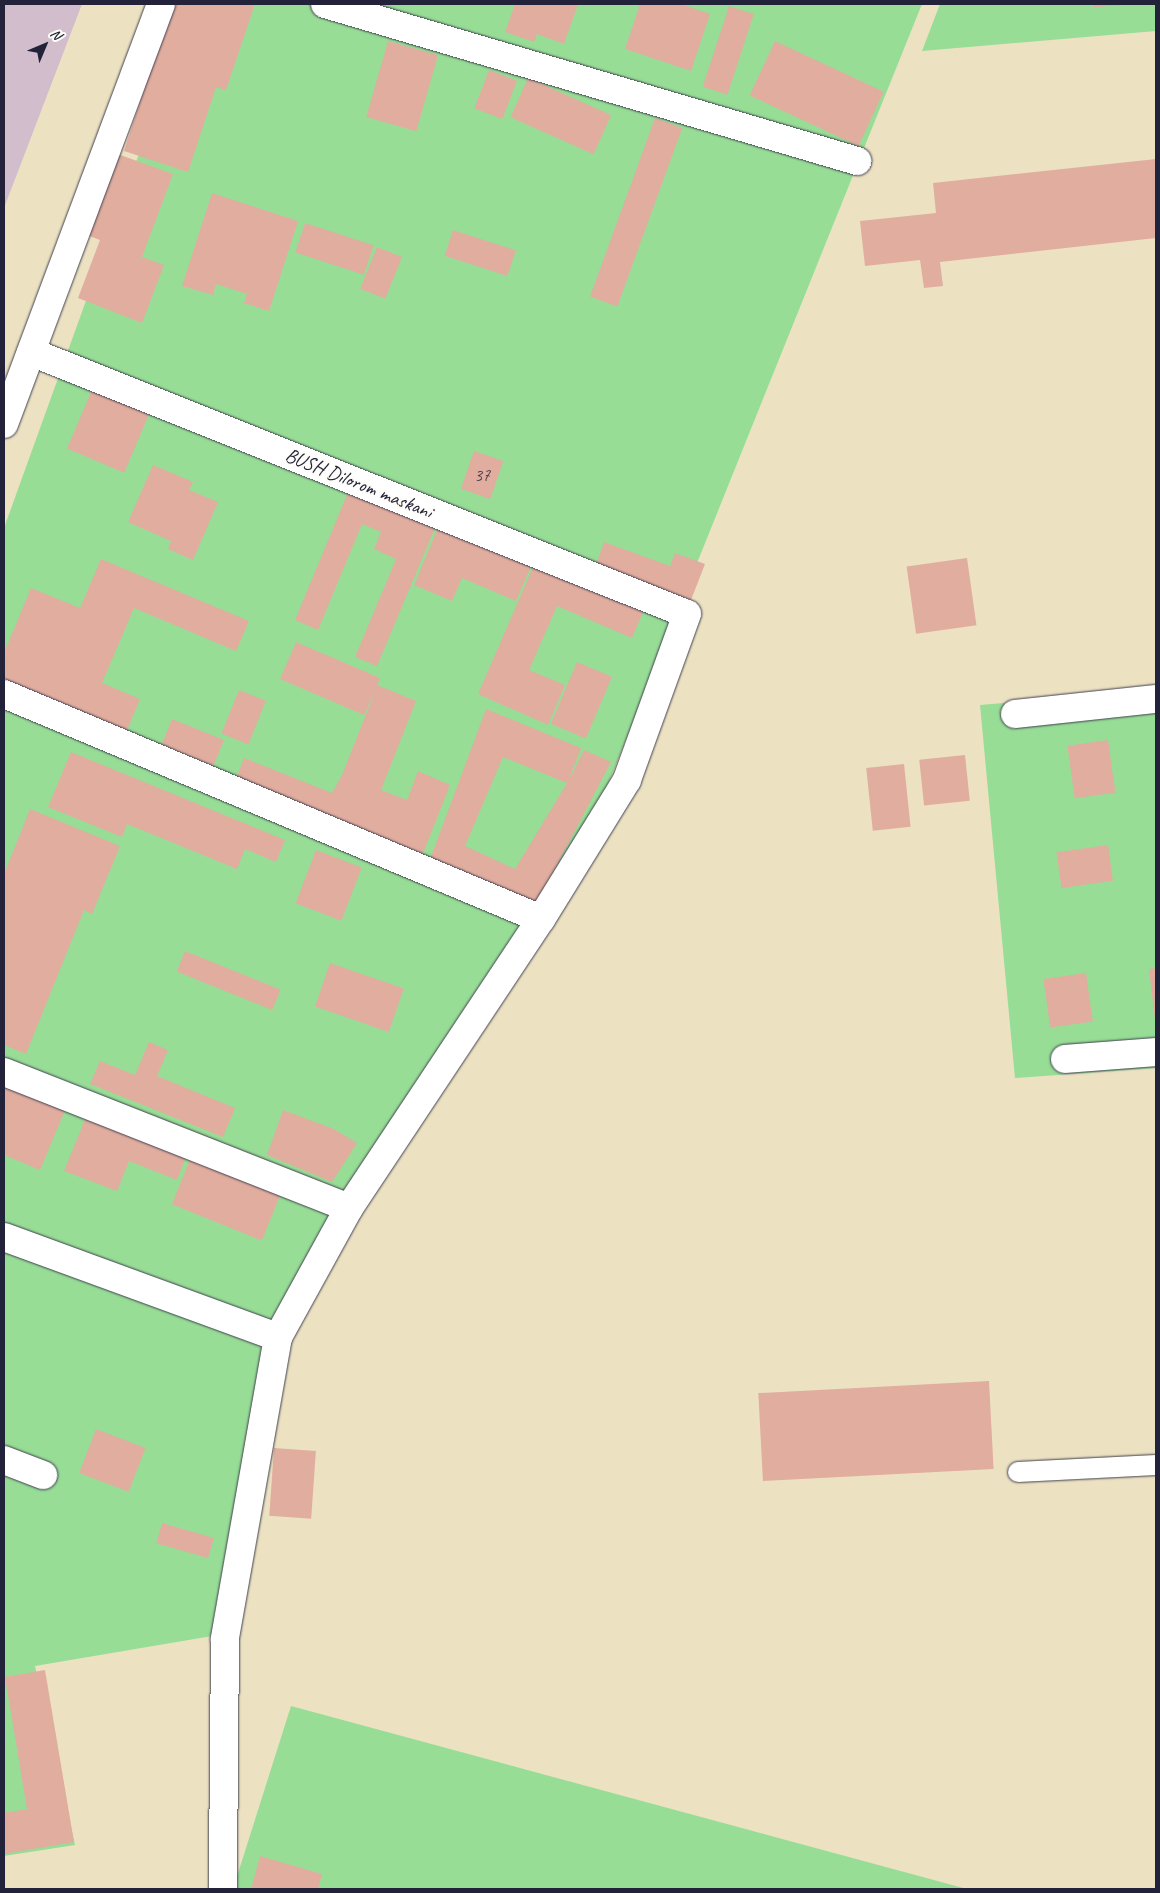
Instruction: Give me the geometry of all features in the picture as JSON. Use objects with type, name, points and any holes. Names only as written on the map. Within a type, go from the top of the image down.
[{"type":"street","points":[[4,424],[161,4]]},
{"type":"street","points":[[325,4],[857,161]]},
{"type":"street","name":"BUSH Dilorom maskani","points":[[31,352],[686,614],[627,780],[541,919]]},
{"type":"street","points":[[4,694],[541,919],[349,1208],[278,1337],[225,1639],[223,1889]]},
{"type":"street","points":[[1015,714],[1156,699]]},
{"type":"street","points":[[1065,1059],[1156,1052]]},
{"type":"street","points":[[4,1072],[349,1208]]},
{"type":"street","points":[[4,1237],[278,1337]]},
{"type":"street","points":[[4,1460],[43,1475]]},
{"type":"lane","points":[[1018,1472],[1156,1464]]},
{"type":"shaded area","points":[[4,4],[82,4],[4,208]]},
{"type":"green space","points":[[193,4],[922,4],[557,911],[286,1323],[230,1633],[35,1666],[75,1845],[4,1856],[4,528]]},
{"type":"green space","points":[[940,4],[1156,4],[1156,31],[922,51]]},
{"type":"green space","points":[[1156,690],[1156,1068],[1015,1078],[980,705]]},
{"type":"green space","points":[[291,1706],[967,1889],[233,1889]]},
{"type":"building","points":[[172,4],[255,4],[226,90],[216,87],[188,172],[124,151]]},
{"type":"building","points":[[515,4],[578,4],[564,44],[537,34],[534,42],[505,32]]},
{"type":"building","points":[[640,4],[681,4],[710,14],[691,71],[625,49]]},
{"type":"building","points":[[1094,4],[1127,4],[1127,5],[1094,7]]},
{"type":"building","points":[[729,6],[754,14],[727,95],[703,87]]},
{"type":"building","points":[[388,41],[438,55],[416,131],[366,117]]},
{"type":"building","points":[[775,41],[884,92],[858,146],[750,95]]},
{"type":"building","points":[[489,70],[517,81],[502,119],[474,108]]},
{"type":"building","points":[[528,78],[611,115],[594,154],[511,117]]},
{"type":"building","points":[[655,118],[682,128],[617,306],[590,297]]},
{"type":"building","points":[[115,153],[173,174],[142,257],[164,265],[142,323],[78,298],[100,240],[84,234]]},
{"type":"building","points":[[1156,159],[1156,238],[940,262],[943,286],[924,288],[920,260],[865,266],[860,221],[936,213],[933,183]]},
{"type":"building","points":[[212,193],[298,221],[269,311],[244,303],[247,294],[216,284],[213,295],[182,286]]},
{"type":"building","points":[[305,223],[373,245],[364,275],[295,252]]},
{"type":"building","points":[[453,230],[516,250],[507,276],[445,256]]},
{"type":"building","points":[[377,247],[402,257],[385,299],[360,289]]},
{"type":"building","points":[[94,385],[151,409],[124,473],[67,449]]},
{"type":"building","points":[[474,451],[503,461],[490,499],[461,489]]},
{"type":"building","points":[[153,465],[193,482],[189,490],[218,502],[193,560],[168,549],[171,541],[128,522]]},
{"type":"building","points":[[349,490],[438,521],[377,666],[355,657],[396,559],[374,549],[381,532],[362,524],[318,630],[295,620]]},
{"type":"building","points":[[440,523],[533,562],[516,601],[462,578],[452,601],[414,585]]},
{"type":"building","points":[[604,542],[670,566],[675,553],[705,564],[691,600],[596,565]]},
{"type":"building","points":[[537,558],[646,605],[632,638],[557,606],[529,670],[565,685],[548,725],[478,694]]},
{"type":"building","points":[[967,558],[976,625],[916,634],[907,566]]},
{"type":"building","points":[[101,559],[249,621],[236,651],[134,608],[102,683],[140,699],[122,742],[4,692],[4,653],[31,588],[80,608]]},
{"type":"building","points":[[296,642],[380,678],[377,685],[416,701],[381,790],[407,800],[418,771],[450,785],[422,856],[235,781],[244,758],[332,793],[342,775],[376,689],[364,715],[280,679]]},
{"type":"building","points":[[577,662],[612,677],[586,739],[551,724]]},
{"type":"building","points":[[239,690],[266,701],[248,744],[221,734]]},
{"type":"building","points":[[486,709],[581,748],[568,782],[584,750],[611,762],[536,905],[429,862]],"holes":[[[503,757],[567,783],[515,869],[465,846]]]},
{"type":"building","points":[[172,719],[224,740],[213,766],[162,745]]},
{"type":"building","points":[[1108,740],[1115,792],[1075,798],[1067,746]]},
{"type":"building","points":[[71,752],[285,840],[276,862],[245,849],[237,869],[127,824],[122,837],[48,807]]},
{"type":"building","points":[[965,755],[970,801],[924,806],[919,760]]},
{"type":"building","points":[[904,764],[911,827],[873,831],[866,768]]},
{"type":"building","points":[[30,809],[120,846],[92,914],[84,910],[26,1054],[4,1045],[4,874]]},
{"type":"building","points":[[1108,845],[1113,881],[1062,888],[1057,852]]},
{"type":"building","points":[[316,850],[362,868],[341,921],[296,903]]},
{"type":"building","points":[[185,951],[280,990],[272,1010],[177,971]]},
{"type":"building","points":[[330,963],[404,988],[389,1032],[315,1006]]},
{"type":"building","points":[[1156,968],[1156,1019],[1155,1019],[1149,969]]},
{"type":"building","points":[[1086,973],[1093,1022],[1050,1028],[1043,979]]},
{"type":"building","points":[[149,1042],[168,1050],[157,1076],[235,1108],[223,1137],[90,1084],[100,1061],[135,1075]]},
{"type":"building","points":[[4,1083],[66,1108],[40,1170],[4,1155]]},
{"type":"building","points":[[283,1110],[334,1129],[357,1143],[332,1182],[267,1155]]},
{"type":"building","points":[[88,1112],[188,1152],[177,1180],[129,1161],[117,1191],[64,1171]]},
{"type":"building","points":[[191,1157],[281,1193],[262,1241],[172,1204]]},
{"type":"building","points":[[989,1381],[994,1469],[763,1481],[758,1393]]},
{"type":"building","points":[[96,1429],[145,1448],[129,1492],[79,1473]]},
{"type":"building","points":[[274,1448],[316,1451],[311,1519],[269,1516]]},
{"type":"building","points":[[162,1523],[214,1538],[208,1558],[156,1543]]},
{"type":"building","points":[[45,1670],[74,1842],[4,1854],[4,1813],[27,1809],[5,1677]]},
{"type":"building","points":[[260,1856],[322,1874],[318,1889],[251,1889]]}]
